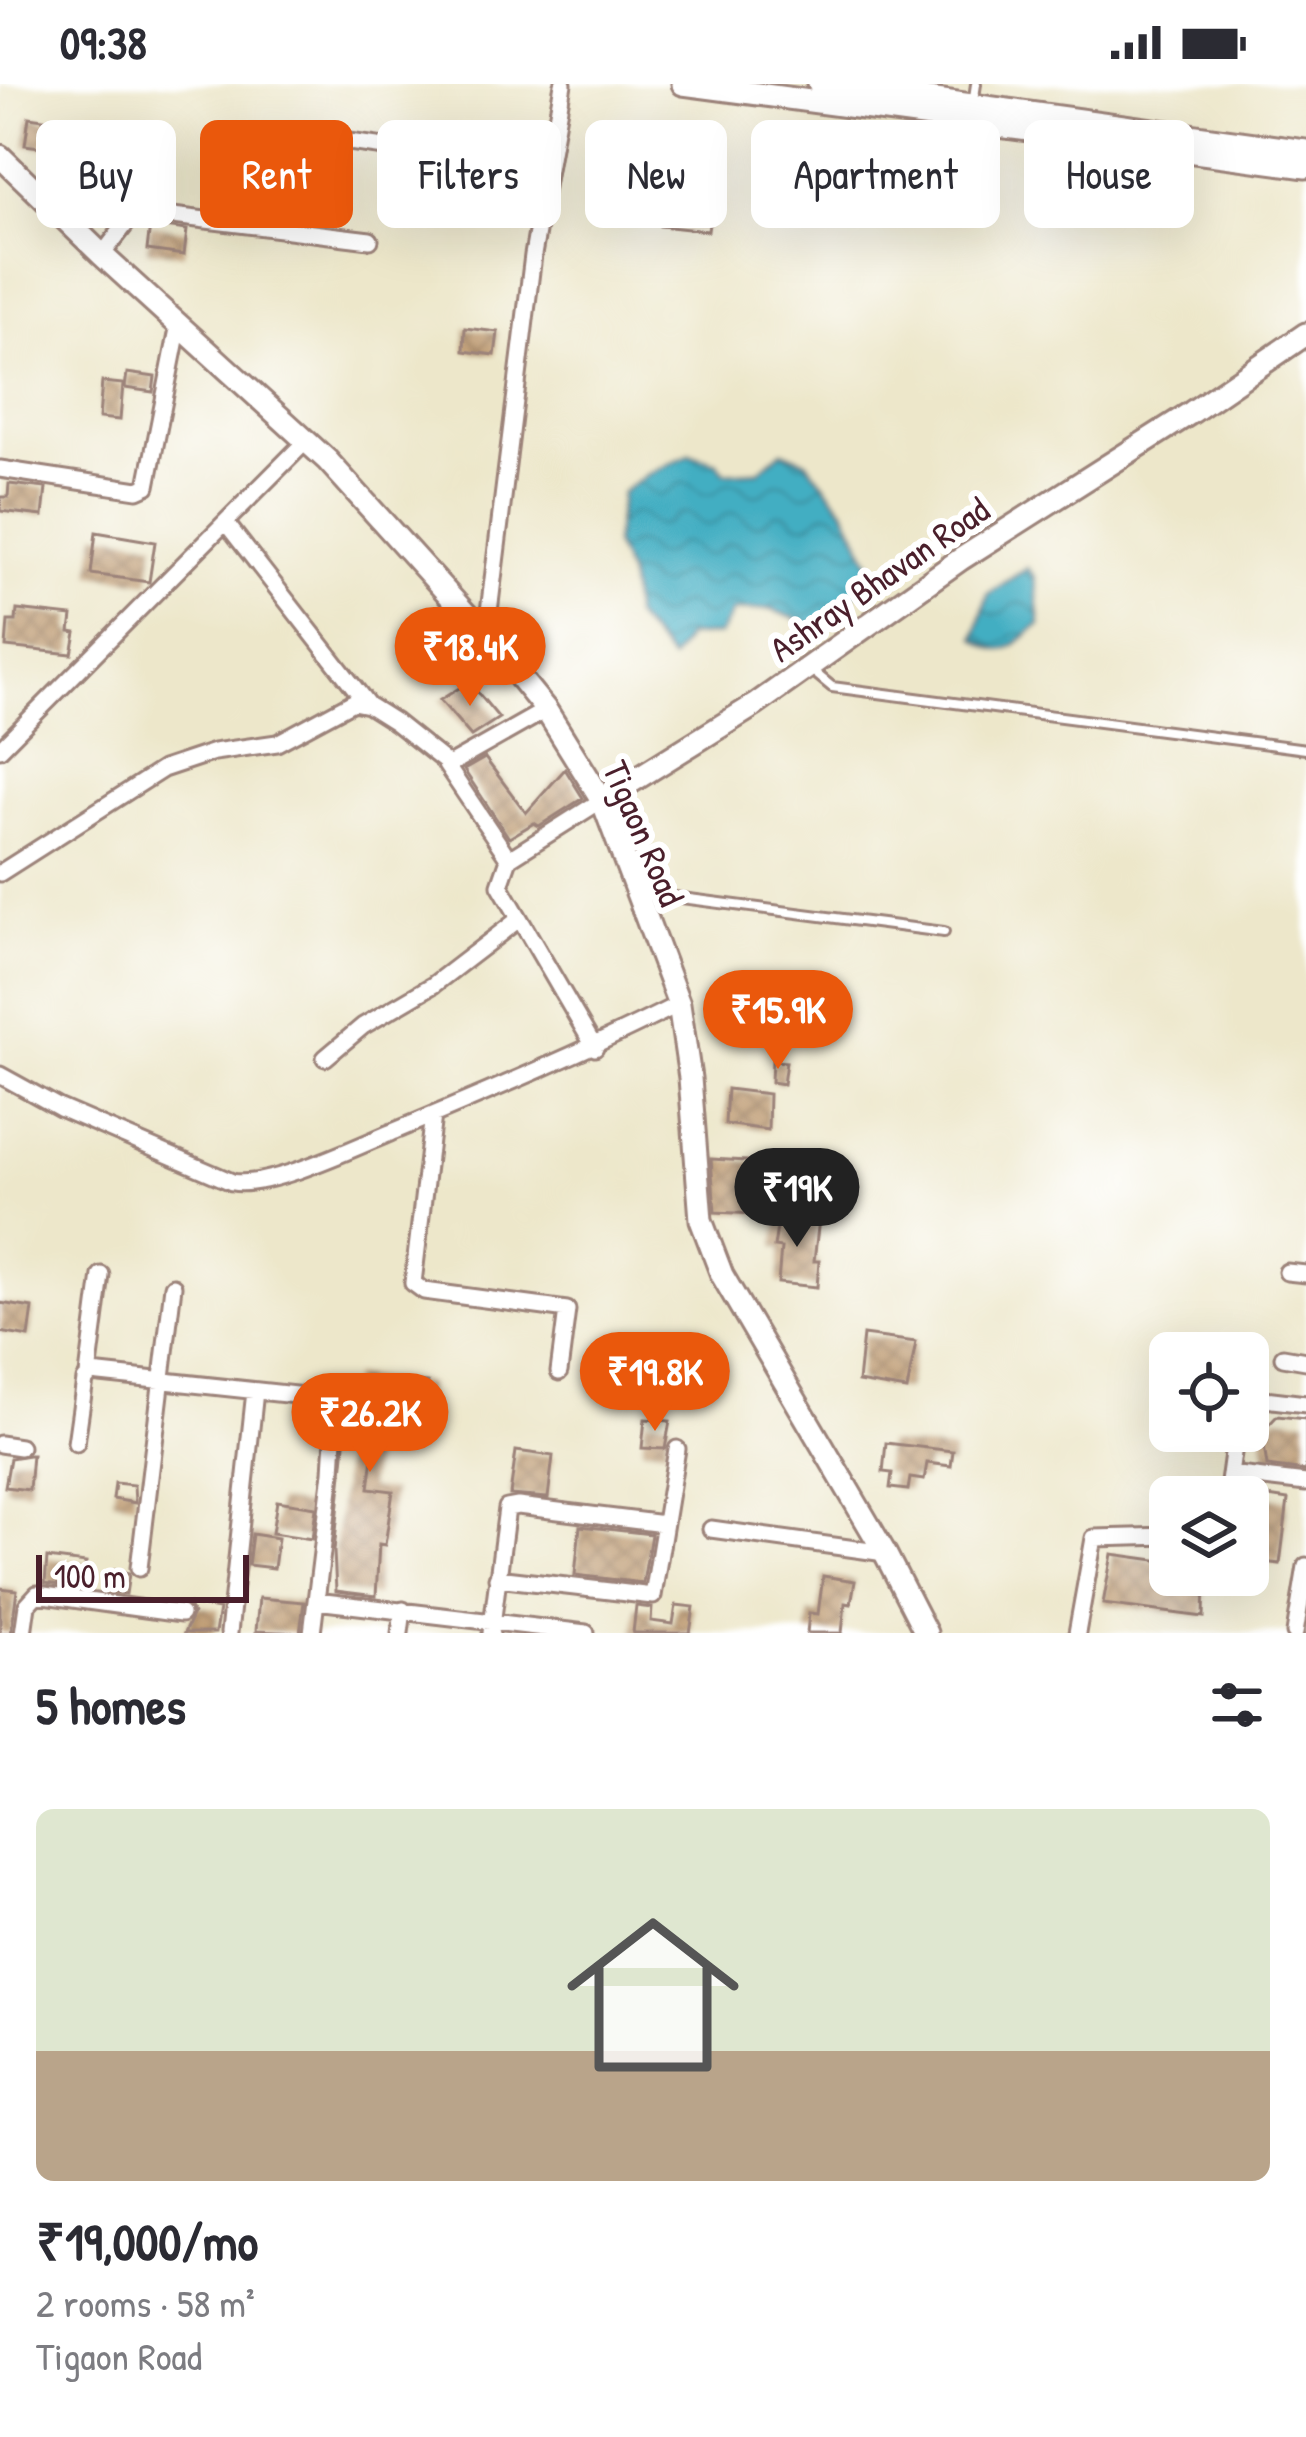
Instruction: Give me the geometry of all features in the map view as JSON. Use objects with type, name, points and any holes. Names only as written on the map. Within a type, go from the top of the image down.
[{"type":"street","points":[[557,120],[563,84]]},
{"type":"street","points":[[683,84],[1306,167]]},
{"type":"street","points":[[819,84],[975,95],[1306,151]]},
{"type":"street","name":"Tigaon Road","points":[[0,156],[307,441],[546,710],[602,800],[679,1004],[701,1220],[722,1275],[885,1552],[926,1633]]},
{"type":"street","points":[[102,255],[140,212],[370,240]]},
{"type":"street","points":[[485,636],[538,228]]},
{"type":"street","points":[[0,469],[138,490],[147,487],[178,324]]},
{"type":"street","name":"Ashray Bhavan Road","points":[[602,800],[754,705],[961,559],[1306,334]]},
{"type":"street","points":[[0,749],[307,441]]},
{"type":"street","points":[[226,523],[368,705],[446,765],[509,859]]},
{"type":"street","points":[[0,873],[164,769],[214,752],[277,743],[348,703],[368,705]]},
{"type":"street","points":[[446,765],[546,710]]},
{"type":"street","points":[[595,1048],[500,885],[509,859],[602,800]]},
{"type":"street","points":[[326,1058],[362,1026],[433,985],[519,920]]},
{"type":"street","points":[[0,1075],[60,1108],[239,1184],[319,1162],[595,1048],[679,1004]]},
{"type":"street","points":[[433,1115],[412,1283],[424,1291],[567,1310],[559,1372]]},
{"type":"street","points":[[1287,1272],[1306,1274]]},
{"type":"street","points":[[76,1443],[100,1275]]},
{"type":"street","points":[[139,1568],[173,1286]]},
{"type":"street","points":[[1283,1357],[1306,1360]]},
{"type":"street","points":[[88,1375],[322,1398],[336,1404],[312,1633]]},
{"type":"street","points":[[229,1633],[255,1391]]},
{"type":"street","points":[[1269,1400],[1306,1404]]},
{"type":"street","points":[[0,1444],[20,1448]]},
{"type":"street","points":[[497,1578],[652,1597],[676,1449]]},
{"type":"street","points":[[1233,1452],[1230,1474],[1306,1483]]},
{"type":"street","points":[[492,1627],[507,1508],[664,1523]]},
{"type":"street","points":[[711,1529],[885,1552]]},
{"type":"street","points":[[1077,1633],[1094,1538],[1149,1537]]},
{"type":"street","points":[[1295,1633],[1306,1566]]},
{"type":"street","points":[[23,1633],[27,1606],[37,1594],[181,1614]]},
{"type":"street","points":[[316,1601],[403,1610],[492,1627],[586,1633]]},
{"type":"street","points":[[400,1633],[403,1610]]},
{"type":"lane","points":[[808,667],[832,687],[1306,749]]},
{"type":"lane","points":[[636,892],[944,932]]},
{"type":"water","points":[[782,451],[806,461],[845,510],[877,577],[813,625],[770,609],[733,611],[719,635],[687,636],[671,660],[634,617],[628,575],[614,544],[622,492],[690,454],[717,462],[725,473],[759,471]]},
{"type":"water","points":[[1027,568],[1035,578],[1040,625],[1004,650],[986,646],[975,638],[988,594]]},
{"type":"building","points":[[29,117],[50,120],[36,120],[36,147],[25,145]]},
{"type":"building","points":[[150,228],[187,230],[184,255],[147,250]]},
{"type":"building","points":[[465,328],[498,332],[495,355],[464,351]]},
{"type":"building","points":[[127,373],[155,377],[153,392],[125,388]]},
{"type":"building","points":[[102,382],[123,384],[120,420],[99,418]]},
{"type":"building","points":[[9,484],[46,488],[43,516],[0,511]]},
{"type":"building","points":[[96,532],[155,542],[149,582],[91,574]]},
{"type":"building","points":[[17,610],[72,616],[70,632],[76,633],[72,654],[6,647],[8,621],[16,621]]},
{"type":"building","points":[[469,682],[499,718],[471,736],[440,700]]},
{"type":"building","points":[[485,758],[526,813],[565,769],[583,798],[539,826],[534,823],[509,838],[464,770]]},
{"type":"building","points":[[772,1061],[786,1062],[783,1084],[771,1082]]},
{"type":"building","points":[[727,1089],[769,1094],[768,1130],[725,1124]]},
{"type":"building","points":[[711,1159],[763,1162],[756,1214],[715,1212]]},
{"type":"building","points":[[779,1214],[819,1219],[814,1261],[819,1261],[817,1287],[778,1283],[781,1248],[774,1247]]},
{"type":"building","points":[[0,1303],[33,1308],[29,1337],[0,1332]]},
{"type":"building","points":[[863,1335],[916,1342],[907,1390],[858,1382]]},
{"type":"building","points":[[352,1376],[428,1383],[420,1440],[376,1434],[369,1488],[393,1491],[385,1545],[379,1544],[376,1596],[336,1591],[334,1551]]},
{"type":"building","points":[[1277,1416],[1306,1419],[1306,1471],[1267,1466],[1269,1425]]},
{"type":"building","points":[[645,1419],[670,1421],[665,1449],[642,1448]]},
{"type":"building","points":[[886,1443],[953,1451],[951,1466],[927,1463],[924,1480],[910,1478],[908,1490],[890,1488],[892,1473],[883,1472]]},
{"type":"building","points":[[516,1451],[553,1456],[548,1498],[510,1495]]},
{"type":"building","points":[[32,1455],[29,1490],[5,1487],[10,1458]]},
{"type":"building","points":[[115,1483],[134,1485],[135,1503],[113,1499]]},
{"type":"building","points":[[1269,1497],[1288,1500],[1280,1564],[1269,1563]]},
{"type":"building","points":[[277,1501],[316,1507],[312,1539],[272,1533]]},
{"type":"building","points":[[580,1526],[651,1534],[643,1583],[575,1575]]},
{"type":"building","points":[[252,1534],[278,1538],[274,1568],[248,1565]]},
{"type":"building","points":[[1112,1554],[1149,1559],[1149,1596],[1204,1596],[1204,1617],[1103,1604]]},
{"type":"building","points":[[47,1558],[86,1563],[83,1588],[45,1583]]},
{"type":"building","points":[[115,1570],[129,1574],[126,1594],[113,1592]]},
{"type":"building","points":[[823,1576],[855,1581],[851,1604],[845,1603],[842,1633],[807,1633],[809,1613],[818,1614]]},
{"type":"building","points":[[0,1588],[17,1590],[11,1633],[0,1633]]},
{"type":"building","points":[[259,1598],[304,1602],[300,1633],[256,1631]]},
{"type":"building","points":[[188,1604],[219,1609],[215,1633],[184,1633],[193,1614]]},
{"type":"building","points":[[676,1605],[694,1607],[690,1633],[633,1633],[636,1606],[652,1608],[651,1621],[673,1624]]}]
